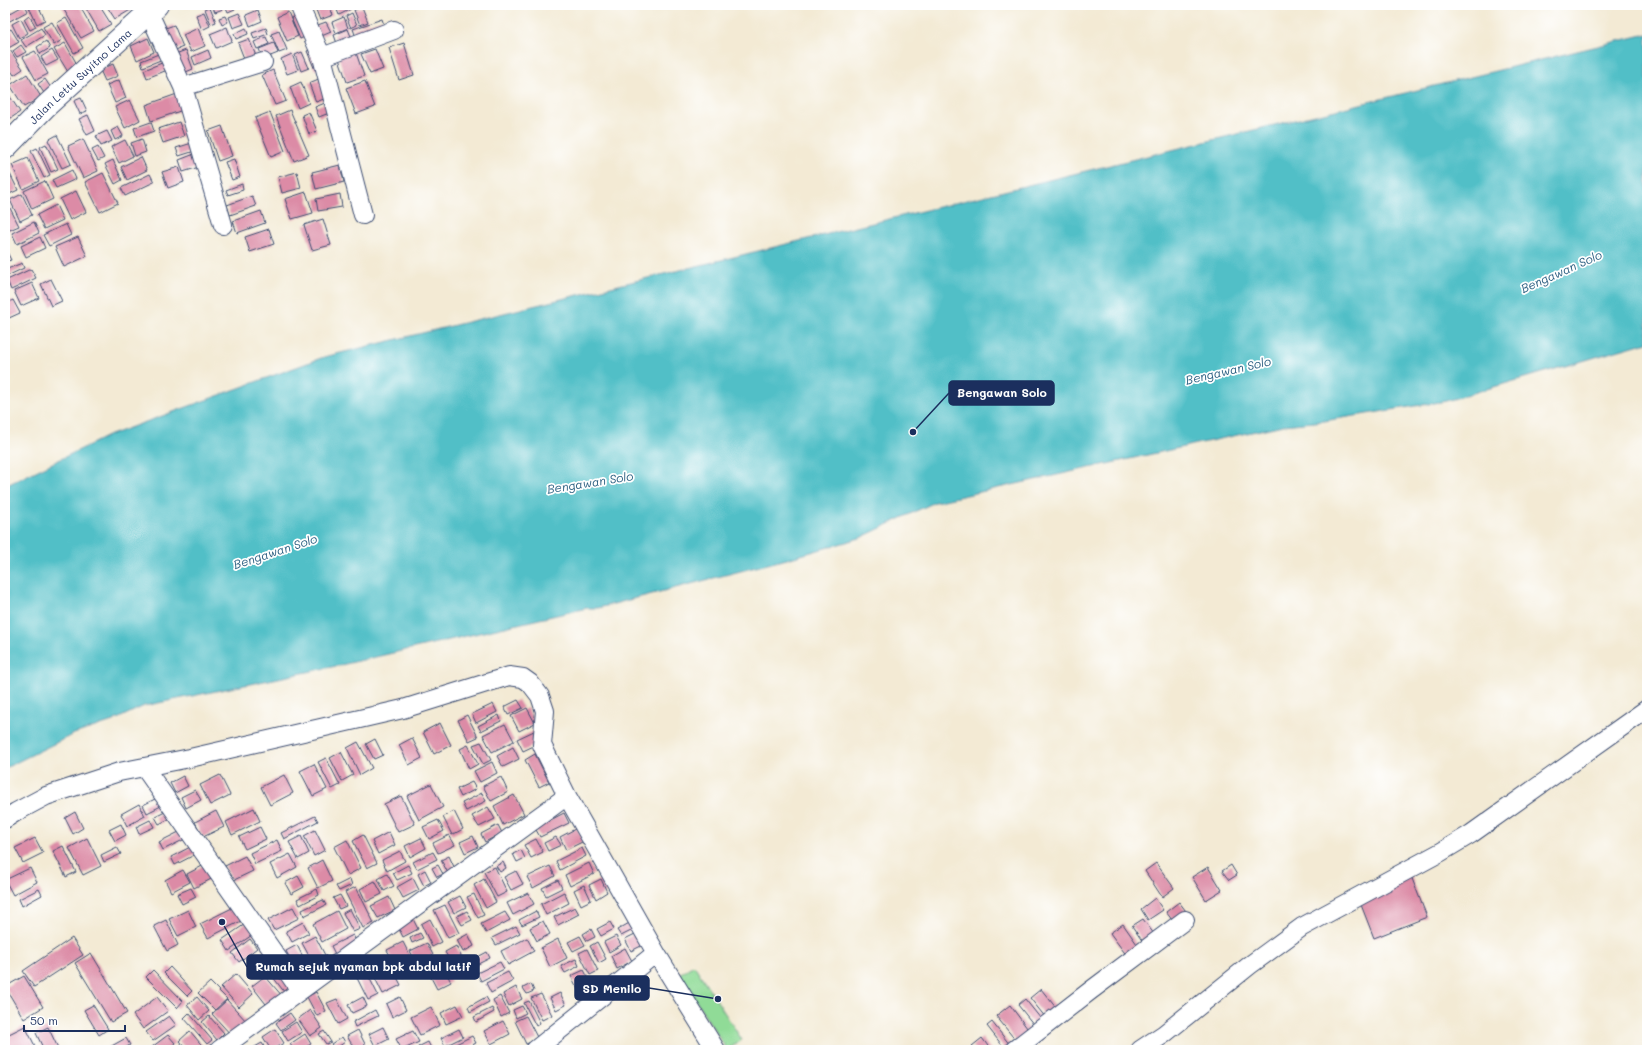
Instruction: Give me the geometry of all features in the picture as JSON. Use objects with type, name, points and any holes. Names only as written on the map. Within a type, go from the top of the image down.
[{"type":"main road","name":"Jalan Lettu Suyitno Lama","points":[[5,148],[46,106],[153,9]]},
{"type":"street","points":[[299,5],[322,57],[363,215]]},
{"type":"street","points":[[153,9],[183,87],[223,224]]},
{"type":"street","points":[[322,57],[394,30]]},
{"type":"street","points":[[183,87],[263,62]]},
{"type":"street","points":[[5,820],[16,812],[46,796],[118,772],[190,758],[402,709],[509,676],[523,678],[527,680],[540,696],[545,711],[542,745],[567,796],[656,953],[716,1050]]},
{"type":"street","points":[[1140,1050],[1190,1014],[1276,945],[1302,927],[1470,834],[1647,710]]},
{"type":"street","points":[[144,767],[300,990]]},
{"type":"street","points":[[223,1049],[300,990],[567,796]]},
{"type":"street","points":[[1014,1050],[1090,990],[1185,920]]},
{"type":"street","points":[[535,1050],[656,953]]},
{"type":"green space","points":[[694,965],[742,1040],[727,1050],[679,974]]},
{"type":"water","points":[[1647,34],[1647,342],[1446,401],[1324,421],[1283,425],[935,502],[860,538],[787,559],[598,608],[587,608],[341,665],[144,706],[113,721],[74,734],[5,768],[5,486],[110,435],[324,357]]},
{"type":"building","points":[[25,5],[28,11],[8,22],[5,16]]},
{"type":"building","points":[[28,5],[38,5],[45,20],[37,24]]},
{"type":"building","points":[[61,5],[79,5],[94,31],[81,38]]},
{"type":"building","points":[[84,5],[99,5],[111,24],[99,31]]},
{"type":"building","points":[[106,5],[139,5],[115,19]]},
{"type":"building","points":[[212,5],[221,5],[223,9],[215,12]]},
{"type":"building","points":[[225,5],[234,5],[235,9],[228,12]]},
{"type":"building","points":[[314,5],[329,5],[333,15],[320,20]]},
{"type":"building","points":[[335,5],[349,5],[351,9],[339,15]]},
{"type":"building","points":[[210,7],[216,22],[211,24],[205,9]]},
{"type":"building","points":[[362,7],[368,22],[360,25],[354,10]]},
{"type":"building","points":[[258,10],[262,21],[250,26],[246,15]]},
{"type":"building","points":[[204,12],[210,26],[202,30],[196,15]]},
{"type":"building","points":[[288,12],[298,36],[287,41],[277,17]]},
{"type":"building","points":[[239,13],[244,24],[233,28],[229,17]]},
{"type":"building","points":[[352,13],[357,25],[351,28],[346,16]]},
{"type":"building","points":[[301,14],[309,35],[300,39],[291,18]]},
{"type":"building","points":[[29,15],[36,27],[30,30],[24,19]]},
{"type":"building","points":[[225,16],[228,22],[222,25],[219,18]]},
{"type":"building","points":[[344,17],[348,28],[336,33],[332,22]]},
{"type":"building","points":[[66,18],[83,48],[74,53],[57,23]]},
{"type":"building","points":[[21,19],[28,33],[19,38],[12,24]]},
{"type":"building","points":[[382,19],[386,31],[357,40],[353,29]]},
{"type":"building","points":[[52,22],[62,40],[54,45],[43,27]]},
{"type":"building","points":[[326,22],[331,32],[319,37],[315,26]]},
{"type":"building","points":[[174,25],[183,47],[173,51],[163,29]]},
{"type":"building","points":[[227,27],[232,41],[216,48],[210,34]]},
{"type":"building","points":[[41,28],[45,35],[26,47],[21,40]]},
{"type":"building","points":[[198,28],[205,46],[191,52],[183,35]]},
{"type":"building","points":[[246,28],[248,34],[236,39],[234,34]]},
{"type":"building","points":[[266,28],[268,34],[254,39],[252,33]]},
{"type":"building","points":[[11,29],[19,42],[5,50],[5,32]]},
{"type":"building","points":[[348,29],[354,44],[339,49],[334,35]]},
{"type":"building","points":[[279,31],[287,50],[279,53],[271,34]]},
{"type":"building","points":[[266,37],[269,44],[257,49],[254,42]]},
{"type":"building","points":[[148,38],[154,52],[137,60],[131,46]]},
{"type":"building","points":[[249,39],[256,56],[245,61],[238,43]]},
{"type":"building","points":[[46,41],[50,48],[40,54],[37,47]]},
{"type":"building","points":[[65,43],[78,66],[68,72],[54,49]]},
{"type":"building","points":[[274,43],[278,53],[263,59],[259,49]]},
{"type":"building","points":[[404,43],[414,75],[399,80],[389,48]]},
{"type":"building","points":[[21,45],[26,52],[17,57],[13,51]]},
{"type":"building","points":[[315,48],[322,66],[315,70],[307,51]]},
{"type":"building","points":[[375,49],[383,69],[370,74],[361,54]]},
{"type":"building","points":[[10,50],[23,69],[14,75],[5,62],[5,54]]},
{"type":"building","points":[[52,50],[58,60],[46,66],[41,57]]},
{"type":"building","points":[[186,50],[193,69],[181,74],[173,55]]},
{"type":"building","points":[[208,50],[211,58],[195,65],[192,57]]},
{"type":"building","points":[[355,50],[364,76],[347,82],[338,56]]},
{"type":"building","points":[[35,51],[48,74],[36,80],[23,57]]},
{"type":"building","points":[[302,52],[309,68],[301,71],[295,55]]},
{"type":"building","points":[[161,53],[163,59],[143,67],[141,61]]},
{"type":"building","points":[[292,54],[298,70],[287,74],[281,59]]},
{"type":"building","points":[[167,61],[170,69],[147,78],[144,70]]},
{"type":"building","points":[[113,64],[118,76],[105,81],[100,70]]},
{"type":"building","points":[[5,67],[12,78],[5,82]]},
{"type":"building","points":[[273,70],[286,101],[275,105],[262,75]]},
{"type":"building","points":[[27,74],[41,97],[24,107],[10,85]]},
{"type":"building","points":[[321,78],[329,97],[316,102],[309,83]]},
{"type":"building","points":[[45,79],[53,91],[46,96],[38,84]]},
{"type":"building","points":[[119,80],[126,98],[115,103],[107,85]]},
{"type":"building","points":[[365,81],[375,107],[356,114],[346,88]]},
{"type":"building","points":[[301,82],[309,103],[298,108],[290,87]]},
{"type":"building","points":[[5,89],[20,112],[8,120],[5,116]]},
{"type":"building","points":[[177,94],[183,110],[151,121],[146,105]]},
{"type":"building","points":[[81,98],[87,111],[80,114],[74,101]]},
{"type":"building","points":[[130,100],[140,120],[125,128],[115,107]]},
{"type":"building","points":[[330,101],[334,111],[319,117],[315,107]]},
{"type":"building","points":[[290,110],[309,155],[294,161],[276,116]]},
{"type":"building","points":[[270,112],[285,151],[271,157],[255,118]]},
{"type":"building","points":[[309,112],[317,131],[309,134],[302,115]]},
{"type":"building","points":[[88,115],[95,131],[87,135],[79,119]]},
{"type":"building","points":[[151,122],[154,131],[137,137],[134,128]]},
{"type":"building","points":[[179,122],[184,136],[163,143],[158,129]]},
{"type":"building","points":[[222,126],[232,156],[218,161],[208,131]]},
{"type":"building","points":[[118,127],[123,136],[115,140],[111,131]]},
{"type":"building","points":[[107,131],[112,141],[101,146],[96,136]]},
{"type":"building","points":[[57,135],[71,164],[62,168],[48,140]]},
{"type":"building","points":[[83,139],[98,171],[83,178],[68,146]]},
{"type":"building","points":[[142,139],[146,152],[135,156],[131,143]]},
{"type":"building","points":[[125,140],[133,156],[119,163],[111,147]]},
{"type":"building","points":[[195,142],[198,150],[179,156],[176,148]]},
{"type":"building","points":[[46,144],[58,169],[51,172],[40,147]]},
{"type":"building","points":[[98,147],[104,158],[98,161],[92,150]]},
{"type":"building","points":[[37,148],[50,175],[44,178],[31,151]]},
{"type":"building","points":[[197,153],[202,166],[183,172],[179,160]]},
{"type":"building","points":[[141,157],[147,170],[127,180],[121,167]]},
{"type":"building","points":[[28,158],[39,181],[23,189],[12,165]]},
{"type":"building","points":[[234,159],[240,177],[232,180],[225,162]]},
{"type":"building","points":[[113,160],[122,180],[115,184],[105,164]]},
{"type":"building","points":[[340,165],[344,182],[316,189],[312,172]]},
{"type":"building","points":[[179,167],[184,182],[168,188],[162,172]]},
{"type":"building","points":[[72,170],[76,179],[56,188],[52,180]]},
{"type":"building","points":[[297,172],[301,188],[282,193],[278,177]]},
{"type":"building","points":[[103,173],[118,203],[100,212],[85,182]]},
{"type":"building","points":[[10,174],[18,190],[5,196],[5,177]]},
{"type":"building","points":[[150,174],[154,182],[125,196],[121,188]]},
{"type":"building","points":[[45,181],[53,199],[32,209],[24,191]]},
{"type":"building","points":[[242,184],[243,190],[228,195],[226,190]]},
{"type":"building","points":[[76,191],[86,212],[70,220],[60,199]]},
{"type":"building","points":[[306,192],[313,213],[292,219],[285,199]]},
{"type":"building","points":[[22,194],[32,215],[20,221],[10,200]]},
{"type":"building","points":[[340,194],[342,207],[318,211],[316,199]]},
{"type":"building","points":[[252,196],[256,206],[230,215],[227,205]]},
{"type":"building","points":[[56,205],[63,220],[44,229],[37,215]]},
{"type":"building","points":[[9,206],[19,226],[5,232],[5,208]]},
{"type":"building","points":[[261,211],[265,223],[237,233],[233,221]]},
{"type":"building","points":[[323,219],[331,245],[312,250],[304,225]]},
{"type":"building","points":[[34,222],[39,233],[17,244],[12,233]]},
{"type":"building","points":[[66,224],[71,235],[49,246],[43,235]]},
{"type":"building","points":[[269,229],[274,244],[250,252],[245,237]]},
{"type":"building","points":[[40,237],[45,248],[26,257],[21,246]]},
{"type":"building","points":[[78,237],[87,256],[64,267],[55,247]]},
{"type":"building","points":[[5,248],[11,260],[5,262]]},
{"type":"building","points":[[22,263],[24,268],[5,277],[5,270]]},
{"type":"building","points":[[31,269],[36,278],[11,290],[7,280]]},
{"type":"building","points":[[51,279],[62,301],[51,306],[41,284]]},
{"type":"building","points":[[32,283],[39,298],[21,306],[14,291]]},
{"type":"building","points":[[13,300],[20,313],[9,318],[5,304]]},
{"type":"building","points":[[518,700],[523,708],[508,715],[504,707]]},
{"type":"building","points":[[493,704],[497,712],[476,723],[472,714]]},
{"type":"building","points":[[527,708],[535,723],[519,731],[511,716]]},
{"type":"building","points":[[467,715],[478,737],[469,741],[458,720]]},
{"type":"building","points":[[499,715],[501,721],[481,731],[478,726]]},
{"type":"building","points":[[440,723],[451,745],[434,754],[423,732]]},
{"type":"building","points":[[505,724],[514,741],[492,752],[483,735]]},
{"type":"building","points":[[534,731],[540,743],[523,751],[517,739]]},
{"type":"building","points":[[412,738],[422,758],[409,765],[399,745]]},
{"type":"building","points":[[375,739],[383,755],[374,759],[366,744]]},
{"type":"building","points":[[358,742],[372,768],[360,775],[347,748]]},
{"type":"building","points":[[481,742],[491,760],[483,764],[473,745]]},
{"type":"building","points":[[468,745],[478,764],[469,769],[460,749]]},
{"type":"building","points":[[513,747],[519,759],[503,767],[497,756]]},
{"type":"building","points":[[341,752],[353,775],[342,781],[330,758]]},
{"type":"building","points":[[535,754],[549,782],[539,787],[525,760]]},
{"type":"building","points":[[326,758],[340,785],[332,789],[318,762]]},
{"type":"building","points":[[492,762],[497,773],[480,782],[474,771]]},
{"type":"building","points":[[314,764],[327,789],[313,796],[300,771]]},
{"type":"building","points":[[220,775],[230,795],[210,805],[200,785]]},
{"type":"building","points":[[284,775],[293,793],[270,805],[261,787]]},
{"type":"building","points":[[183,776],[188,786],[175,793],[170,783]]},
{"type":"building","points":[[501,777],[508,792],[491,801],[483,786]]},
{"type":"building","points":[[472,782],[476,789],[461,797],[457,789]]},
{"type":"building","points":[[431,784],[443,807],[419,820],[407,796]]},
{"type":"building","points":[[195,790],[201,800],[186,808],[181,797]]},
{"type":"building","points":[[482,793],[486,801],[466,811],[462,803]]},
{"type":"building","points":[[514,795],[524,814],[503,825],[494,806]]},
{"type":"building","points":[[161,796],[165,804],[147,813],[143,805]]},
{"type":"building","points":[[401,796],[415,824],[398,832],[384,804]]},
{"type":"building","points":[[139,804],[145,816],[127,826],[121,814]]},
{"type":"building","points":[[488,807],[495,819],[479,827],[472,816]]},
{"type":"building","points":[[254,808],[260,821],[232,835],[226,822]]},
{"type":"building","points":[[169,810],[173,817],[159,824],[155,817]]},
{"type":"building","points":[[216,811],[224,827],[203,837],[195,822]]},
{"type":"building","points":[[454,811],[463,829],[452,835],[443,817]]},
{"type":"building","points":[[75,812],[83,828],[73,834],[65,818]]},
{"type":"building","points":[[564,813],[569,823],[540,837],[535,828]]},
{"type":"building","points":[[315,816],[318,821],[284,839],[281,833]]},
{"type":"building","points":[[150,820],[154,827],[139,834],[136,827]]},
{"type":"building","points":[[438,820],[444,831],[429,839],[423,827]]},
{"type":"building","points":[[121,824],[126,835],[115,841],[109,830]]},
{"type":"building","points":[[498,825],[502,833],[485,842],[481,834]]},
{"type":"building","points":[[260,827],[266,839],[245,849],[239,837]]},
{"type":"building","points":[[577,828],[584,841],[566,850],[560,837]]},
{"type":"building","points":[[315,830],[325,850],[314,856],[304,836]]},
{"type":"building","points":[[181,831],[185,839],[163,850],[159,842]]},
{"type":"building","points":[[389,832],[395,845],[378,854],[372,841]]},
{"type":"building","points":[[363,835],[377,863],[367,868],[353,841]]},
{"type":"building","points":[[449,835],[455,845],[438,853],[433,843]]},
{"type":"building","points":[[301,836],[309,853],[298,859],[289,842]]},
{"type":"building","points":[[473,836],[478,847],[465,853],[460,842]]},
{"type":"building","points":[[556,837],[561,845],[548,851],[544,843]]},
{"type":"building","points":[[35,838],[43,853],[23,863],[15,848]]},
{"type":"building","points":[[87,838],[101,866],[83,875],[69,848]]},
{"type":"building","points":[[421,838],[426,848],[410,857],[405,846]]},
{"type":"building","points":[[536,839],[543,852],[531,858],[524,845]]},
{"type":"building","points":[[277,840],[282,851],[255,864],[250,853]]},
{"type":"building","points":[[347,840],[361,868],[348,875],[334,847]]},
{"type":"building","points":[[194,845],[198,853],[175,865],[171,857]]},
{"type":"building","points":[[63,846],[76,872],[66,877],[53,851]]},
{"type":"building","points":[[117,847],[121,854],[104,862],[101,855]]},
{"type":"building","points":[[582,848],[586,856],[560,870],[556,861]]},
{"type":"building","points":[[521,850],[525,858],[517,862],[513,854]]},
{"type":"building","points":[[400,851],[405,861],[387,871],[382,860]]},
{"type":"building","points":[[433,852],[437,859],[417,869],[413,862]]},
{"type":"building","points":[[290,854],[297,867],[277,878],[270,864]]},
{"type":"building","points":[[245,856],[253,871],[232,881],[225,866]]},
{"type":"building","points":[[449,856],[455,869],[448,873],[441,860]]},
{"type":"building","points":[[322,860],[332,881],[318,888],[308,868]]},
{"type":"building","points":[[503,862],[506,868],[500,872],[496,866]]},
{"type":"building","points":[[208,863],[215,877],[194,888],[187,874]]},
{"type":"building","points":[[589,863],[594,874],[570,886],[565,875]]},
{"type":"building","points":[[1156,863],[1174,888],[1162,897],[1145,871]]},
{"type":"building","points":[[408,865],[412,873],[397,880],[393,873]]},
{"type":"building","points":[[438,865],[443,874],[437,877],[432,868]]},
{"type":"building","points":[[1231,865],[1237,875],[1229,880],[1222,871]]},
{"type":"building","points":[[550,866],[555,876],[533,888],[527,877]]},
{"type":"building","points":[[495,867],[507,892],[497,897],[484,872]]},
{"type":"building","points":[[1208,867],[1222,890],[1206,900],[1192,877]]},
{"type":"building","points":[[30,868],[37,882],[13,895],[5,880]]},
{"type":"building","points":[[183,870],[190,882],[171,892],[165,880]]},
{"type":"building","points":[[425,870],[431,882],[424,886],[418,874]]},
{"type":"building","points":[[516,871],[523,884],[511,890],[504,877]]},
{"type":"building","points":[[387,874],[394,886],[384,891],[378,879]]},
{"type":"building","points":[[298,876],[304,887],[291,894],[285,883]]},
{"type":"building","points":[[1411,876],[1427,917],[1374,938],[1358,897]]},
{"type":"building","points":[[413,878],[419,890],[403,898],[397,887]]},
{"type":"building","points":[[350,879],[352,885],[339,891],[336,886]]},
{"type":"building","points":[[484,879],[496,902],[486,908],[474,885]]},
{"type":"building","points":[[601,879],[607,892],[596,899],[589,885]]},
{"type":"building","points":[[558,880],[562,888],[546,896],[542,888]]},
{"type":"building","points":[[375,881],[382,894],[366,902],[360,889]]},
{"type":"building","points":[[584,885],[591,900],[581,905],[574,890]]},
{"type":"building","points":[[356,887],[374,923],[363,928],[345,892]]},
{"type":"building","points":[[191,888],[196,897],[182,904],[177,894]]},
{"type":"building","points":[[39,889],[42,895],[22,906],[19,899]]},
{"type":"building","points":[[317,889],[319,895],[300,905],[297,899]]},
{"type":"building","points":[[564,892],[569,903],[546,915],[541,904]]},
{"type":"building","points":[[528,893],[534,904],[513,915],[507,903]]},
{"type":"building","points":[[474,894],[484,915],[478,918],[467,897]]},
{"type":"building","points":[[340,895],[346,906],[339,909],[333,898]]},
{"type":"building","points":[[460,896],[466,907],[454,913],[448,902]]},
{"type":"building","points":[[389,897],[395,910],[378,918],[371,906]]},
{"type":"building","points":[[1155,898],[1163,910],[1148,920],[1141,909]]},
{"type":"building","points":[[323,900],[326,905],[304,916],[302,910]]},
{"type":"building","points":[[1179,902],[1189,915],[1176,925],[1166,912]]},
{"type":"building","points":[[445,905],[459,933],[448,938],[434,910]]},
{"type":"building","points":[[236,906],[243,920],[208,938],[200,924]]},
{"type":"building","points":[[293,907],[299,918],[274,930],[268,920]]},
{"type":"building","points":[[575,907],[579,914],[558,925],[554,917]]},
{"type":"building","points":[[350,909],[360,929],[353,932],[343,913]]},
{"type":"building","points":[[188,910],[196,927],[178,936],[169,919]]},
{"type":"building","points":[[337,911],[346,929],[322,942],[313,924]]},
{"type":"building","points":[[467,911],[472,920],[462,925],[457,916]]},
{"type":"building","points":[[536,911],[539,917],[522,925],[519,920]]},
{"type":"building","points":[[505,912],[510,920],[486,933],[481,924]]},
{"type":"building","points":[[412,917],[418,929],[403,937],[397,925]]},
{"type":"building","points":[[430,919],[442,942],[432,947],[421,924]]},
{"type":"building","points":[[1143,919],[1154,934],[1143,942],[1132,926]]},
{"type":"building","points":[[166,920],[178,945],[167,951],[154,926]]},
{"type":"building","points":[[543,921],[550,934],[537,941],[530,928]]},
{"type":"building","points":[[248,922],[255,933],[229,951],[222,940]]},
{"type":"building","points":[[303,922],[309,933],[292,942],[286,931]]},
{"type":"building","points":[[610,922],[614,929],[601,936],[597,929]]},
{"type":"building","points":[[631,922],[635,929],[621,936],[617,930]]},
{"type":"building","points":[[1123,924],[1139,947],[1127,956],[1110,933]]},
{"type":"building","points":[[516,926],[520,933],[496,945],[492,938]]},
{"type":"building","points":[[591,929],[595,937],[587,941],[583,934]]},
{"type":"building","points":[[639,932],[645,944],[631,951],[625,939]]},
{"type":"building","points":[[420,933],[423,938],[412,943],[410,938]]},
{"type":"building","points":[[468,934],[474,946],[463,952],[457,940]]},
{"type":"building","points":[[353,935],[359,947],[337,958],[331,946]]},
{"type":"building","points":[[315,936],[326,957],[313,963],[302,943]]},
{"type":"building","points":[[580,936],[585,945],[573,951],[568,942]]},
{"type":"building","points":[[616,936],[621,945],[609,952],[604,942]]},
{"type":"building","points":[[72,938],[83,955],[34,987],[23,971]]},
{"type":"building","points":[[527,938],[534,951],[508,965],[501,951]]},
{"type":"building","points":[[250,939],[257,948],[239,962],[232,953]]},
{"type":"building","points":[[558,939],[567,958],[550,967],[541,948]]},
{"type":"building","points":[[403,942],[417,970],[402,978],[387,950]]},
{"type":"building","points":[[597,942],[606,959],[599,963],[590,946]]},
{"type":"building","points":[[427,943],[433,955],[417,964],[410,951]]},
{"type":"building","points":[[297,945],[310,971],[299,976],[286,951]]},
{"type":"building","points":[[456,946],[466,966],[456,972],[445,952]]},
{"type":"building","points":[[625,948],[632,961],[617,969],[611,956]]},
{"type":"building","points":[[268,949],[281,966],[270,974],[257,957]]},
{"type":"building","points":[[587,949],[598,971],[590,975],[579,953]]},
{"type":"building","points":[[487,952],[490,958],[474,966],[472,960]]},
{"type":"building","points":[[91,953],[127,1013],[111,1022],[75,963]]},
{"type":"building","points":[[386,956],[401,985],[383,994],[369,966]]},
{"type":"building","points":[[439,959],[451,982],[437,989],[425,966]]},
{"type":"building","points":[[576,959],[579,966],[565,973],[561,966]]},
{"type":"building","points":[[500,962],[504,969],[481,981],[477,973]]},
{"type":"building","points":[[170,967],[192,991],[187,996],[164,973]]},
{"type":"building","points":[[153,970],[183,1001],[177,1008],[146,977]]},
{"type":"building","points":[[283,970],[295,986],[285,993],[273,977]]},
{"type":"building","points":[[584,970],[596,993],[583,999],[571,976]]},
{"type":"building","points":[[508,972],[513,981],[491,993],[486,983]]},
{"type":"building","points":[[367,973],[378,995],[368,1000],[357,978]]},
{"type":"building","points":[[236,974],[253,994],[239,1007],[221,987]]},
{"type":"building","points":[[24,976],[43,1007],[24,1019],[5,987]]},
{"type":"building","points":[[265,976],[283,997],[269,1008],[252,986]]},
{"type":"building","points":[[210,982],[227,999],[215,1010],[198,993]]},
{"type":"building","points":[[531,984],[534,991],[527,994],[523,988]]},
{"type":"building","points":[[516,987],[522,999],[509,1006],[503,994]]},
{"type":"building","points":[[1041,989],[1057,1009],[1046,1018],[1030,998]]},
{"type":"building","points":[[316,992],[326,1011],[317,1016],[307,997]]},
{"type":"building","points":[[560,993],[566,1005],[556,1010],[550,998]]},
{"type":"building","points":[[541,994],[552,1015],[542,1020],[531,998]]},
{"type":"building","points":[[500,996],[509,1013],[501,1017],[493,1000]]},
{"type":"building","points":[[157,997],[168,1011],[143,1029],[133,1015]]},
{"type":"building","points":[[197,997],[209,1011],[199,1020],[187,1005]]},
{"type":"building","points":[[363,997],[367,1006],[352,1013],[348,1005]]},
{"type":"building","points":[[400,997],[406,1010],[392,1017],[386,1004]]},
{"type":"building","points":[[486,997],[489,1002],[470,1012],[468,1007]]},
{"type":"building","points":[[337,999],[347,1019],[338,1024],[327,1003]]},
{"type":"building","points":[[1025,999],[1041,1019],[1034,1025],[1018,1005]]},
{"type":"building","points":[[227,1000],[247,1022],[232,1036],[212,1014]]},
{"type":"building","points":[[529,1001],[540,1023],[536,1026],[524,1003]]},
{"type":"building","points":[[93,1005],[108,1029],[99,1035],[84,1010]]},
{"type":"building","points":[[457,1005],[463,1016],[446,1024],[441,1013]]},
{"type":"building","points":[[1010,1005],[1030,1032],[1017,1042],[996,1016]]},
{"type":"building","points":[[522,1006],[526,1013],[516,1018],[513,1010]]},
{"type":"building","points":[[431,1007],[440,1025],[420,1035],[411,1017]]},
{"type":"building","points":[[492,1008],[494,1012],[476,1022],[474,1017]]},
{"type":"building","points":[[310,1010],[322,1028],[310,1036],[298,1019]]},
{"type":"building","points":[[375,1010],[378,1016],[355,1027],[353,1022]]},
{"type":"building","points":[[189,1013],[212,1040],[207,1044],[184,1018]]},
{"type":"building","points":[[290,1013],[295,1020],[281,1030],[276,1023]]},
{"type":"building","points":[[169,1016],[176,1025],[153,1041],[146,1032]]},
{"type":"building","points":[[209,1016],[224,1033],[217,1040],[202,1022]]},
{"type":"building","points":[[526,1016],[538,1039],[526,1044],[515,1021]]},
{"type":"building","points":[[503,1021],[510,1034],[491,1044],[484,1031]]},
{"type":"building","points":[[296,1022],[302,1032],[288,1041],[282,1031]]},
{"type":"building","points":[[992,1022],[1010,1045],[1005,1049],[987,1026]]},
{"type":"building","points":[[25,1026],[37,1050],[5,1050],[5,1036]]},
{"type":"building","points":[[48,1027],[59,1050],[44,1050],[36,1033]]},
{"type":"building","points":[[383,1027],[389,1039],[375,1046],[369,1034]]},
{"type":"building","points":[[275,1029],[284,1043],[271,1050],[263,1037]]},
{"type":"building","points":[[459,1029],[463,1037],[445,1046],[441,1038]]},
{"type":"building","points":[[358,1030],[367,1048],[363,1050],[355,1050],[347,1036]]},
{"type":"building","points":[[190,1031],[205,1049],[204,1050],[187,1050],[179,1041]]},
{"type":"building","points":[[324,1031],[331,1042],[326,1044],[319,1034]]},
{"type":"building","points":[[413,1031],[419,1042],[402,1050],[396,1039]]},
{"type":"building","points":[[305,1034],[311,1044],[301,1050],[294,1050],[290,1044]]},
{"type":"building","points":[[168,1035],[175,1043],[167,1050],[154,1050],[152,1047]]},
{"type":"building","points":[[472,1036],[476,1043],[462,1050],[444,1050]]},
{"type":"building","points":[[342,1037],[345,1042],[335,1049],[331,1044]]},
{"type":"building","points":[[126,1038],[130,1045],[122,1050],[109,1050],[108,1048]]},
{"type":"building","points":[[982,1038],[991,1050],[976,1050],[972,1046]]},
{"type":"building","points":[[428,1042],[432,1050],[419,1050],[418,1047]]},
{"type":"building","points":[[262,1043],[266,1050],[254,1050],[253,1048]]},
{"type":"place","name":"Bengawan Solo","points":[[913,432]]},
{"type":"place","name":"Rumah sejuk nyaman bpk abdul latif","points":[[222,922]]},
{"type":"place","name":"SD Menilo","points":[[718,999]]}]
